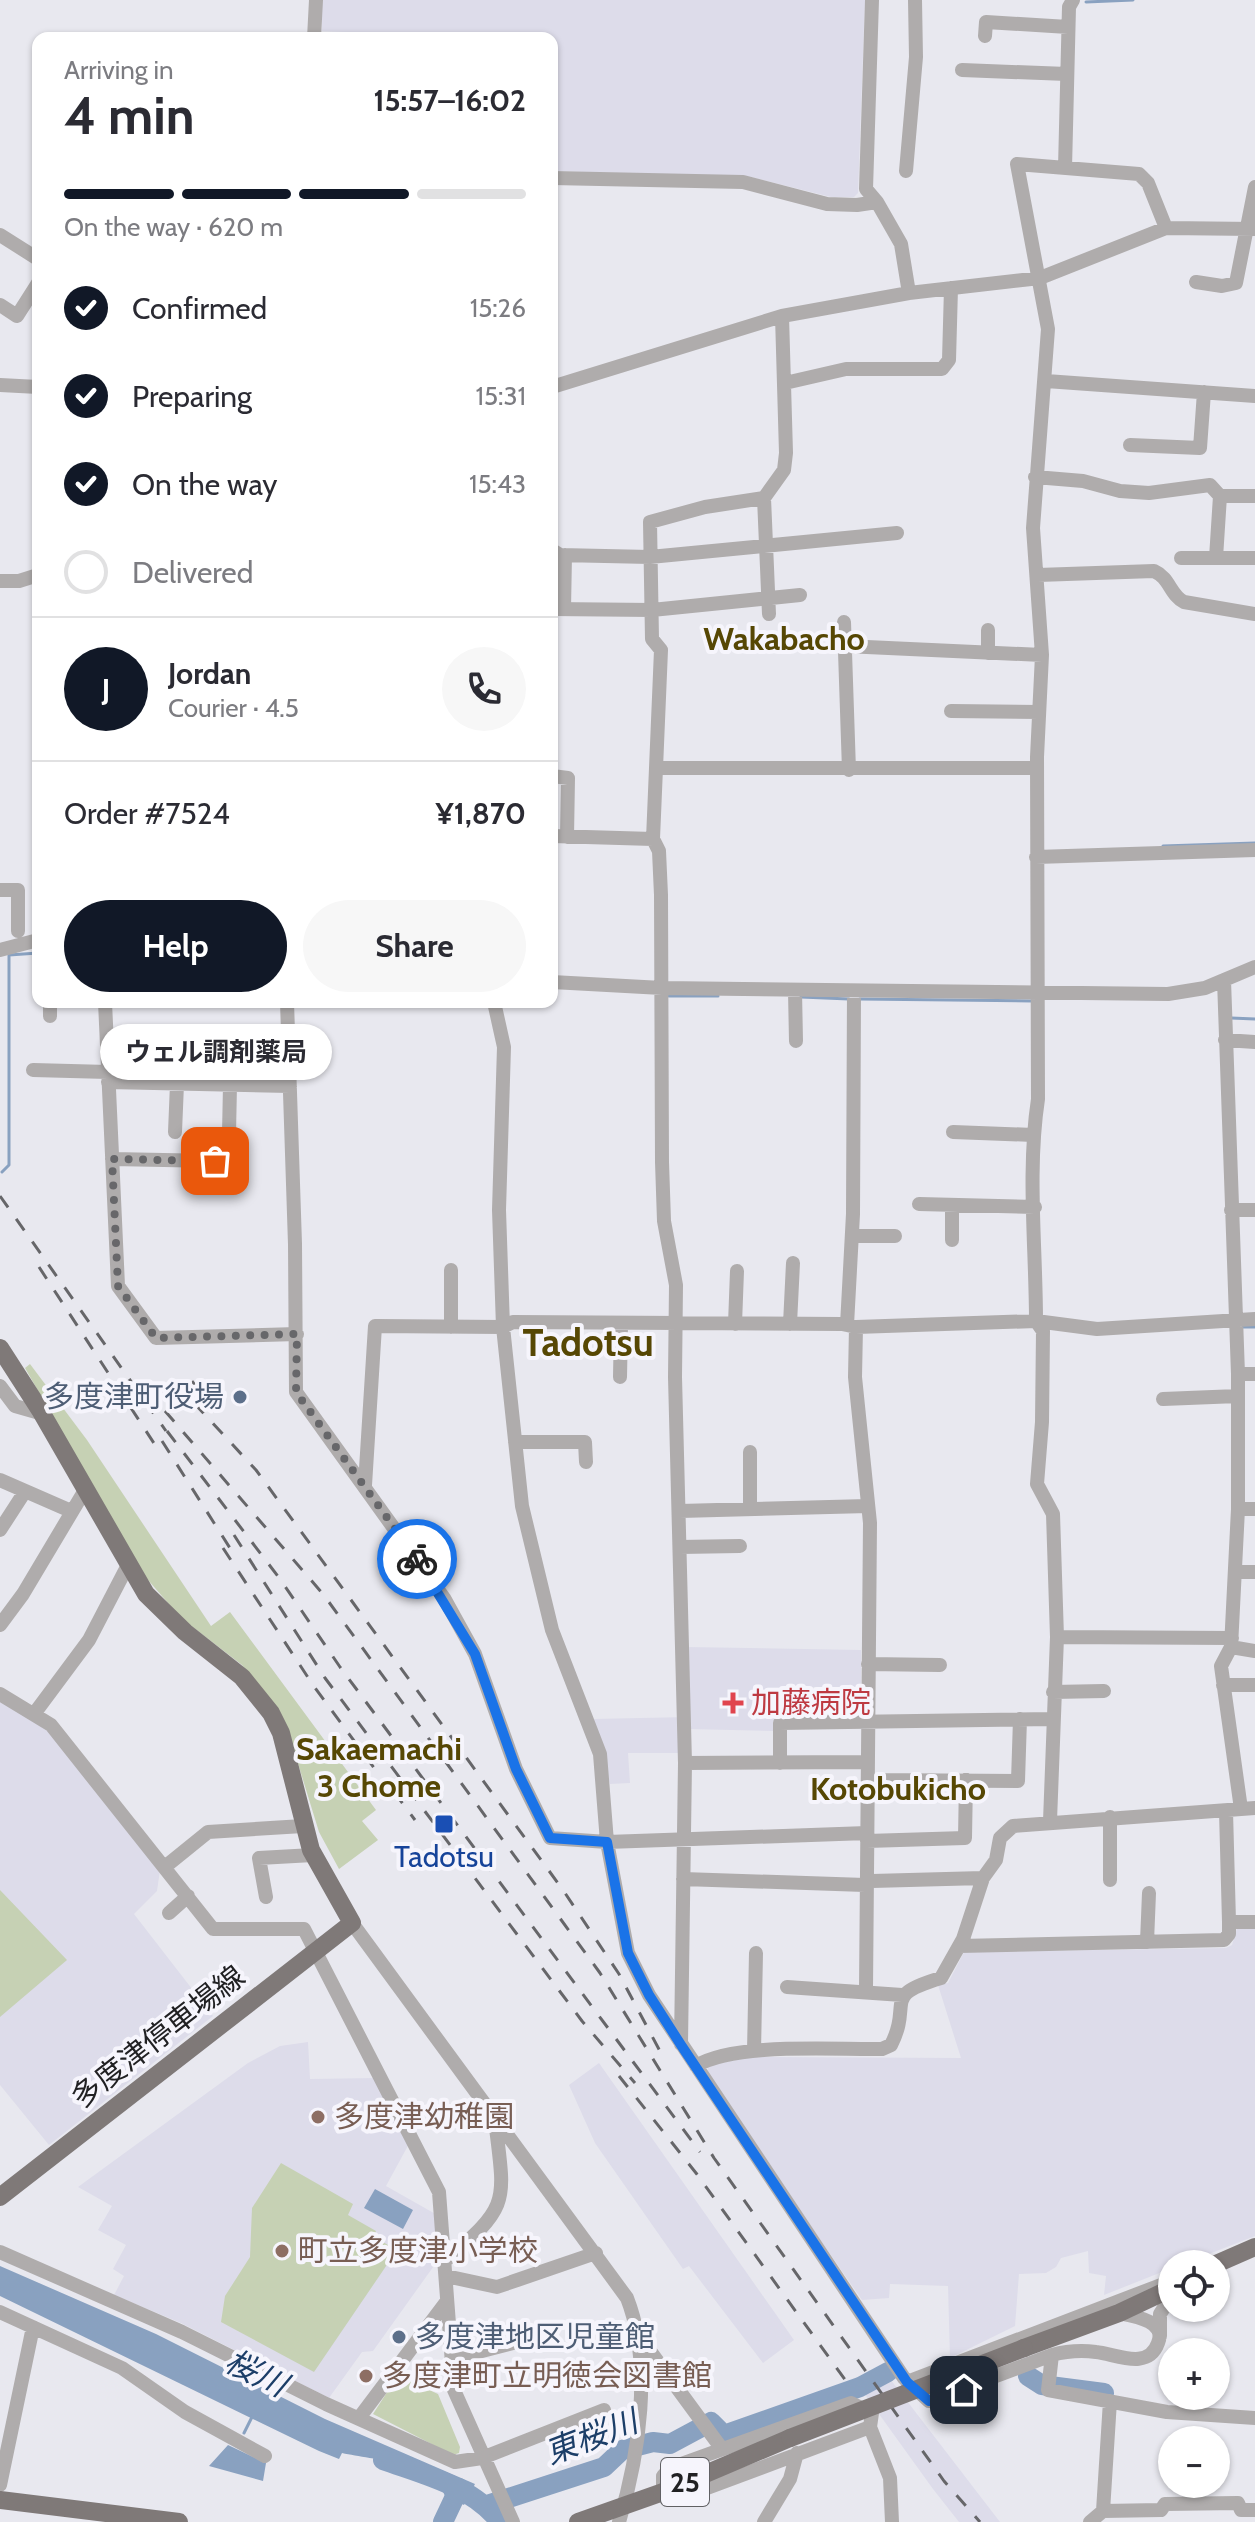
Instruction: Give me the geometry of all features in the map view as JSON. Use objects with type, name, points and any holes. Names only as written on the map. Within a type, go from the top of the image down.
[{"type":"main road","points":[[0,1348],[43,1414],[128,1565],[164,1614],[259,1695],[281,1733],[313,1855],[352,1923]]},
{"type":"main road","name":"多度津停車場線","points":[[0,2197],[352,1923]]},
{"type":"main road","points":[[1230,2258],[1255,2247]]},
{"type":"main road","name":"25","points":[[578,2522],[622,2514],[663,2492],[794,2445],[1158,2295]]},
{"type":"main road","points":[[0,2500],[179,2522]]},
{"type":"street","points":[[314,32],[316,0]]},
{"type":"street","points":[[872,0],[866,189],[901,244],[909,293]]},
{"type":"street","points":[[906,171],[916,57],[915,0]]},
{"type":"street","points":[[1065,168],[1068,27],[1073,0]]},
{"type":"street","points":[[985,36],[986,22],[1068,27]]},
{"type":"street","points":[[962,70],[1067,74]]},
{"type":"street","points":[[1050,1821],[1057,1637],[1053,1514],[1037,1484],[1042,1422],[1043,1331],[1036,1321],[1033,1135],[1038,1099],[1036,857],[1042,655],[1033,528],[1048,329],[1017,164],[1139,174],[1148,183],[1166,228]]},
{"type":"street","points":[[558,178],[743,182],[827,204],[877,202]]},
{"type":"street","points":[[1196,282],[1230,286],[1236,283],[1251,228],[1255,187]]},
{"type":"street","points":[[558,385],[782,316],[909,293],[1040,278],[1166,228],[1232,231],[1251,228]]},
{"type":"street","points":[[0,235],[32,255]]},
{"type":"street","points":[[785,383],[846,369],[942,369],[949,360],[951,288]]},
{"type":"street","points":[[0,305],[17,316],[32,292]]},
{"type":"street","points":[[769,614],[771,598],[764,498],[784,470],[782,316]]},
{"type":"street","points":[[1046,381],[1255,396]]},
{"type":"street","points":[[0,385],[32,387]]},
{"type":"street","points":[[1130,445],[1200,448],[1204,392]]},
{"type":"street","points":[[1035,477],[1083,481],[1120,491],[1149,493],[1210,485],[1220,496],[1216,558]]},
{"type":"street","points":[[1220,496],[1255,496]]},
{"type":"street","points":[[681,2045],[685,1763],[677,1324],[672,1250],[664,1221],[659,851],[653,839],[661,650],[652,639],[650,522],[705,507],[764,498]]},
{"type":"street","points":[[800,595],[652,610],[558,609],[559,553],[650,557],[897,533]]},
{"type":"street","points":[[1181,558],[1255,558]]},
{"type":"street","points":[[1038,575],[1154,571],[1162,575],[1176,599],[1255,614]]},
{"type":"street","points":[[0,581],[19,581],[32,577]]},
{"type":"street","points":[[844,622],[849,770]]},
{"type":"street","points":[[988,630],[988,653]]},
{"type":"street","points":[[845,646],[910,646],[929,652],[1042,655]]},
{"type":"street","points":[[951,711],[1039,712]]},
{"type":"street","points":[[656,768],[1037,768]]},
{"type":"street","points":[[558,777],[568,778],[560,836],[653,839]]},
{"type":"street","points":[[1036,857],[1255,850]]},
{"type":"street","points":[[0,890],[18,890],[18,931]]},
{"type":"street","points":[[0,928],[32,936]]},
{"type":"street","points":[[0,950],[32,940]]},
{"type":"street","points":[[558,982],[795,994],[854,991],[1168,994],[1224,980],[1255,967]]},
{"type":"street","points":[[959,1946],[1224,1940],[1229,1934],[1241,1809],[1221,1666],[1231,1643],[1238,1509],[1238,1374],[1224,980]]},
{"type":"street","points":[[854,991],[852,1326],[868,1506],[866,1990]]},
{"type":"street","points":[[795,994],[796,1041]]},
{"type":"street","points":[[105,1008],[118,1286],[156,1338],[297,1334]]},
{"type":"street","points":[[287,1008],[296,1392],[307,1412],[365,1485],[444,1598],[475,1654],[516,1769],[550,1838],[607,1842],[767,1839],[783,1835],[965,1838],[966,1780]]},
{"type":"street","points":[[495,1008],[504,1047],[499,1210],[503,1327],[515,1442],[532,1557],[552,1630],[600,1754],[607,1842],[628,1953],[649,1995],[907,2382],[929,2401],[1073,2350],[1141,2359],[1157,2346],[1160,2322]]},
{"type":"street","points":[[1225,1040],[1255,1042]]},
{"type":"street","points":[[33,1070],[177,1084],[290,1086]]},
{"type":"street","points":[[177,1084],[178,1160]]},
{"type":"street","points":[[229,1134],[230,1085]]},
{"type":"street","points":[[953,1132],[1033,1135]]},
{"type":"street","points":[[112,1159],[215,1161]]},
{"type":"street","points":[[919,1204],[1035,1207]]},
{"type":"street","points":[[952,1205],[952,1240]]},
{"type":"street","points":[[1231,1210],[1255,1210]]},
{"type":"street","points":[[852,1236],[895,1236]]},
{"type":"street","points":[[790,1324],[793,1263]]},
{"type":"street","points":[[451,1270],[451,1327]]},
{"type":"street","points":[[735,1324],[737,1271]]},
{"type":"street","points":[[365,1485],[375,1326],[503,1327],[513,1322],[852,1326],[1036,1321],[1097,1329],[1255,1319]]},
{"type":"street","points":[[620,1377],[621,1325]]},
{"type":"street","points":[[1238,1374],[1255,1374]]},
{"type":"street","points":[[0,1386],[15,1406],[43,1414]]},
{"type":"street","points":[[1163,1399],[1238,1396]]},
{"type":"street","points":[[1238,1438],[1255,1438]]},
{"type":"street","points":[[515,1442],[585,1442],[586,1462]]},
{"type":"street","points":[[750,1452],[750,1509]]},
{"type":"street","points":[[0,1480],[71,1511]]},
{"type":"street","points":[[0,1625],[23,1594],[85,1490]]},
{"type":"street","points":[[0,1530],[24,1493]]},
{"type":"street","points":[[680,1511],[868,1506]]},
{"type":"street","points":[[1238,1509],[1255,1509]]},
{"type":"street","points":[[680,1547],[740,1546]]},
{"type":"street","points":[[34,1714],[89,1640],[128,1565]]},
{"type":"street","points":[[1235,1572],[1255,1572]]},
{"type":"street","points":[[1057,1637],[1231,1643],[1255,1651]]},
{"type":"street","points":[[868,1664],[940,1665]]},
{"type":"street","points":[[1223,1685],[1255,1685]]},
{"type":"street","points":[[1053,1692],[1104,1691]]},
{"type":"street","points":[[0,1694],[51,1725],[213,1929],[304,1929],[432,2172],[443,2208],[454,2390],[513,2522]]},
{"type":"street","points":[[868,1780],[1018,1781],[1020,1719]]},
{"type":"street","points":[[780,1763],[780,1723],[1052,1719]]},
{"type":"street","points":[[685,1763],[868,1762]]},
{"type":"street","points":[[696,2066],[707,2059],[754,2051],[882,2049],[891,2045],[902,1995],[909,1987],[941,1978],[959,1946],[983,1878],[996,1860],[1006,1830],[1050,1821],[1241,1809]]},
{"type":"street","points":[[1110,1817],[1110,1880]]},
{"type":"street","points":[[166,1866],[208,1832],[303,1826]]},
{"type":"street","points":[[266,1897],[259,1858],[313,1855]]},
{"type":"street","points":[[683,1879],[865,1885],[872,1881],[983,1878]]},
{"type":"street","points":[[1147,1942],[1149,1893]]},
{"type":"street","points":[[169,1913],[188,1896]]},
{"type":"street","points":[[1229,1922],[1255,1922]]},
{"type":"street","points":[[352,1923],[627,2298],[639,2332],[640,2346],[634,2463],[622,2514]]},
{"type":"street","points":[[754,2051],[756,1953]]},
{"type":"street","points":[[787,1987],[866,1990],[902,1995]]},
{"type":"street","points":[[446,2260],[477,2235],[495,2215],[502,2195],[495,2117]]},
{"type":"street","points":[[0,2252],[182,2332],[455,2462],[482,2458],[604,2410]]},
{"type":"street","points":[[446,2276],[497,2287],[596,2253]]},
{"type":"street","points":[[907,2382],[1158,2287]]},
{"type":"street","points":[[359,2418],[447,2301]]},
{"type":"street","points":[[0,2312],[122,2368],[185,2412],[265,2456]]},
{"type":"street","points":[[1119,2313],[1147,2319],[1160,2336]]},
{"type":"street","points":[[0,2485],[33,2327]]},
{"type":"street","points":[[451,2359],[517,2342]]},
{"type":"street","points":[[640,2346],[650,2351],[722,2449]]},
{"type":"street","points":[[1052,2355],[1048,2385],[1167,2412],[1255,2418]]},
{"type":"street","points":[[1103,2511],[1110,2401]]},
{"type":"street","points":[[663,2492],[663,2476],[670,2468],[851,2403],[866,2407],[872,2413],[870,2427],[890,2478],[892,2522]]},
{"type":"street","points":[[764,2522],[790,2479],[794,2445],[870,2427]]},
{"type":"street","points":[[1090,2522],[1103,2511],[1161,2510],[1165,2504],[1238,2503],[1246,2514]]},
{"type":"shaded area","points":[[322,0],[865,0],[858,193],[854,197],[831,197],[751,177],[558,171],[558,32],[322,31]]},
{"type":"shaded area","name":"加藤病院","points":[[686,1647],[861,1650],[861,1688],[780,1687],[775,1731],[688,1729],[679,1753],[628,1753],[630,1783],[610,1784],[593,1719],[688,1717]]},
{"type":"shaded area","points":[[0,1700],[49,1730],[160,1870],[157,1891],[134,1914],[213,2016],[49,2145],[0,2085]]},
{"type":"shaded area","points":[[1238,1925],[1255,1925],[1255,2236],[1219,2250],[1158,2250],[1158,2274],[1104,2295],[1106,2276],[1089,2273],[1088,2251],[1061,2258],[1056,2267],[1046,2273],[1019,2274],[1015,2326],[950,2358],[948,2286],[890,2284],[889,2298],[862,2300],[722,2098],[707,2071],[709,2065],[753,2057],[961,2058],[938,1985],[948,1983],[964,1952],[1226,1948],[1232,1945]]},
{"type":"shaded area","name":"町立多度津小学校","points":[[308,2042],[310,2079],[376,2078],[410,2142],[386,2186],[439,2216],[441,2256],[373,2351],[362,2352],[329,2398],[181,2323],[114,2295],[124,2276],[113,2269],[126,2245],[98,2230],[112,2206],[78,2187],[248,2063],[280,2046]]},
{"type":"shaded area","points":[[599,2063],[794,2340],[763,2363],[689,2266],[683,2269],[595,2143],[569,2085]]},
{"type":"shaded area","points":[[887,2375],[1000,2522],[959,2522],[933,2489],[861,2389]]},
{"type":"green space","points":[[30,1364],[87,1440],[211,1626],[230,1612],[376,1810],[362,1821],[378,1840],[339,1869],[319,1832],[296,1757],[275,1705],[242,1665],[181,1618],[142,1573],[25,1368]]},
{"type":"green space","points":[[0,1890],[67,1960],[0,2017]]},
{"type":"green space","points":[[281,2163],[353,2204],[348,2215],[376,2231],[374,2237],[397,2250],[314,2372],[221,2322],[225,2296],[250,2257],[252,2208]]},
{"type":"green space","points":[[401,2377],[438,2394],[460,2447],[459,2453],[453,2455],[373,2414],[395,2380]]},
{"type":"water","points":[[375,2189],[413,2210],[403,2229],[364,2208]]},
{"type":"water","points":[[0,2266],[156,2334],[325,2419],[475,2484],[464,2505],[445,2496],[439,2485],[416,2469],[342,2453],[339,2459],[319,2451],[0,2296]]},
{"type":"water","points":[[228,2445],[266,2463],[263,2481],[209,2466]]},
{"type":"waterway","points":[[1086,2],[1133,0]]},
{"type":"waterway","points":[[1163,846],[1255,843]]},
{"type":"waterway","points":[[2,1172],[9,1165],[9,955],[32,953]]},
{"type":"waterway","points":[[669,996],[718,996]]},
{"type":"waterway","points":[[801,997],[849,999]]},
{"type":"waterway","points":[[860,999],[1032,1001]]},
{"type":"waterway","points":[[1231,1018],[1255,1019]]},
{"type":"waterway","points":[[1243,1327],[1255,1327]]},
{"type":"waterway","name":"東桜川","points":[[487,2505],[604,2467],[622,2450],[653,2442],[670,2444],[711,2422],[724,2435],[860,2387],[888,2372]]},
{"type":"waterway","name":"東桜川","points":[[1028,2376],[1042,2385],[1104,2393]]},
{"type":"waterway","points":[[244,2433],[252,2417]]},
{"type":"waterway","name":"桜川","points":[[383,2460],[462,2491],[476,2499],[500,2522]]},
{"type":"waterway","name":"桜川","points":[[443,2522],[459,2488]]},
{"type":"railway","points":[[0,1196],[166,1431]]},
{"type":"railway","points":[[39,1267],[161,1454]]},
{"type":"railway","points":[[192,1381],[214,1412]]},
{"type":"railway","points":[[194,1403],[256,1470],[563,1890],[619,1974],[662,2055]]},
{"type":"railway","points":[[165,1411],[323,1594],[600,1973],[714,2158],[944,2481],[980,2522]]},
{"type":"railway","points":[[167,1431],[280,1579],[340,1667],[700,2152]]},
{"type":"railway","points":[[162,1441],[235,1556]]},
{"type":"railway","points":[[234,1535],[325,1678],[582,2021],[635,2083]]},
{"type":"railway","points":[[223,1548],[313,1685],[377,1772]]},
{"type":"railway","points":[[394,1792],[415,1820]]},
{"type":"railway","points":[[619,2076],[696,2173],[846,2381]]},
{"type":"way so far","points":[[215,1161],[112,1159],[118,1286],[156,1338],[297,1334],[296,1392],[307,1412],[365,1485],[417,1559]]},
{"type":"place","name":"ウェル調剤薬局","points":[[215,1161]]},
{"type":"place","name":"多度津町役場","points":[[240,1397]]},
{"type":"place","name":"加藤病院","points":[[733,1703]]},
{"type":"place","name":"Tadotsu","points":[[444,1824]]},
{"type":"place","name":"多度津幼稚園","points":[[318,2117]]},
{"type":"place","name":"町立多度津小学校","points":[[282,2251]]},
{"type":"place","name":"多度津地区児童館","points":[[399,2337]]},
{"type":"place","name":"多度津町立明徳会図書館","points":[[366,2376]]},
{"type":"district","name":"Wakabacho","points":[[784,639]]},
{"type":"district","name":"Tadotsu","points":[[588,1343]]},
{"type":"district","name":"Sakaemachi 3 Chome","points":[[379,1768]]},
{"type":"district","name":"Kotobukicho","points":[[898,1789]]},
{"type":"route","points":[[417,1559],[444,1598],[475,1654],[516,1769],[550,1838],[607,1842],[628,1953],[649,1995],[681,2045],[907,2382],[929,2401],[964,2390]]}]
